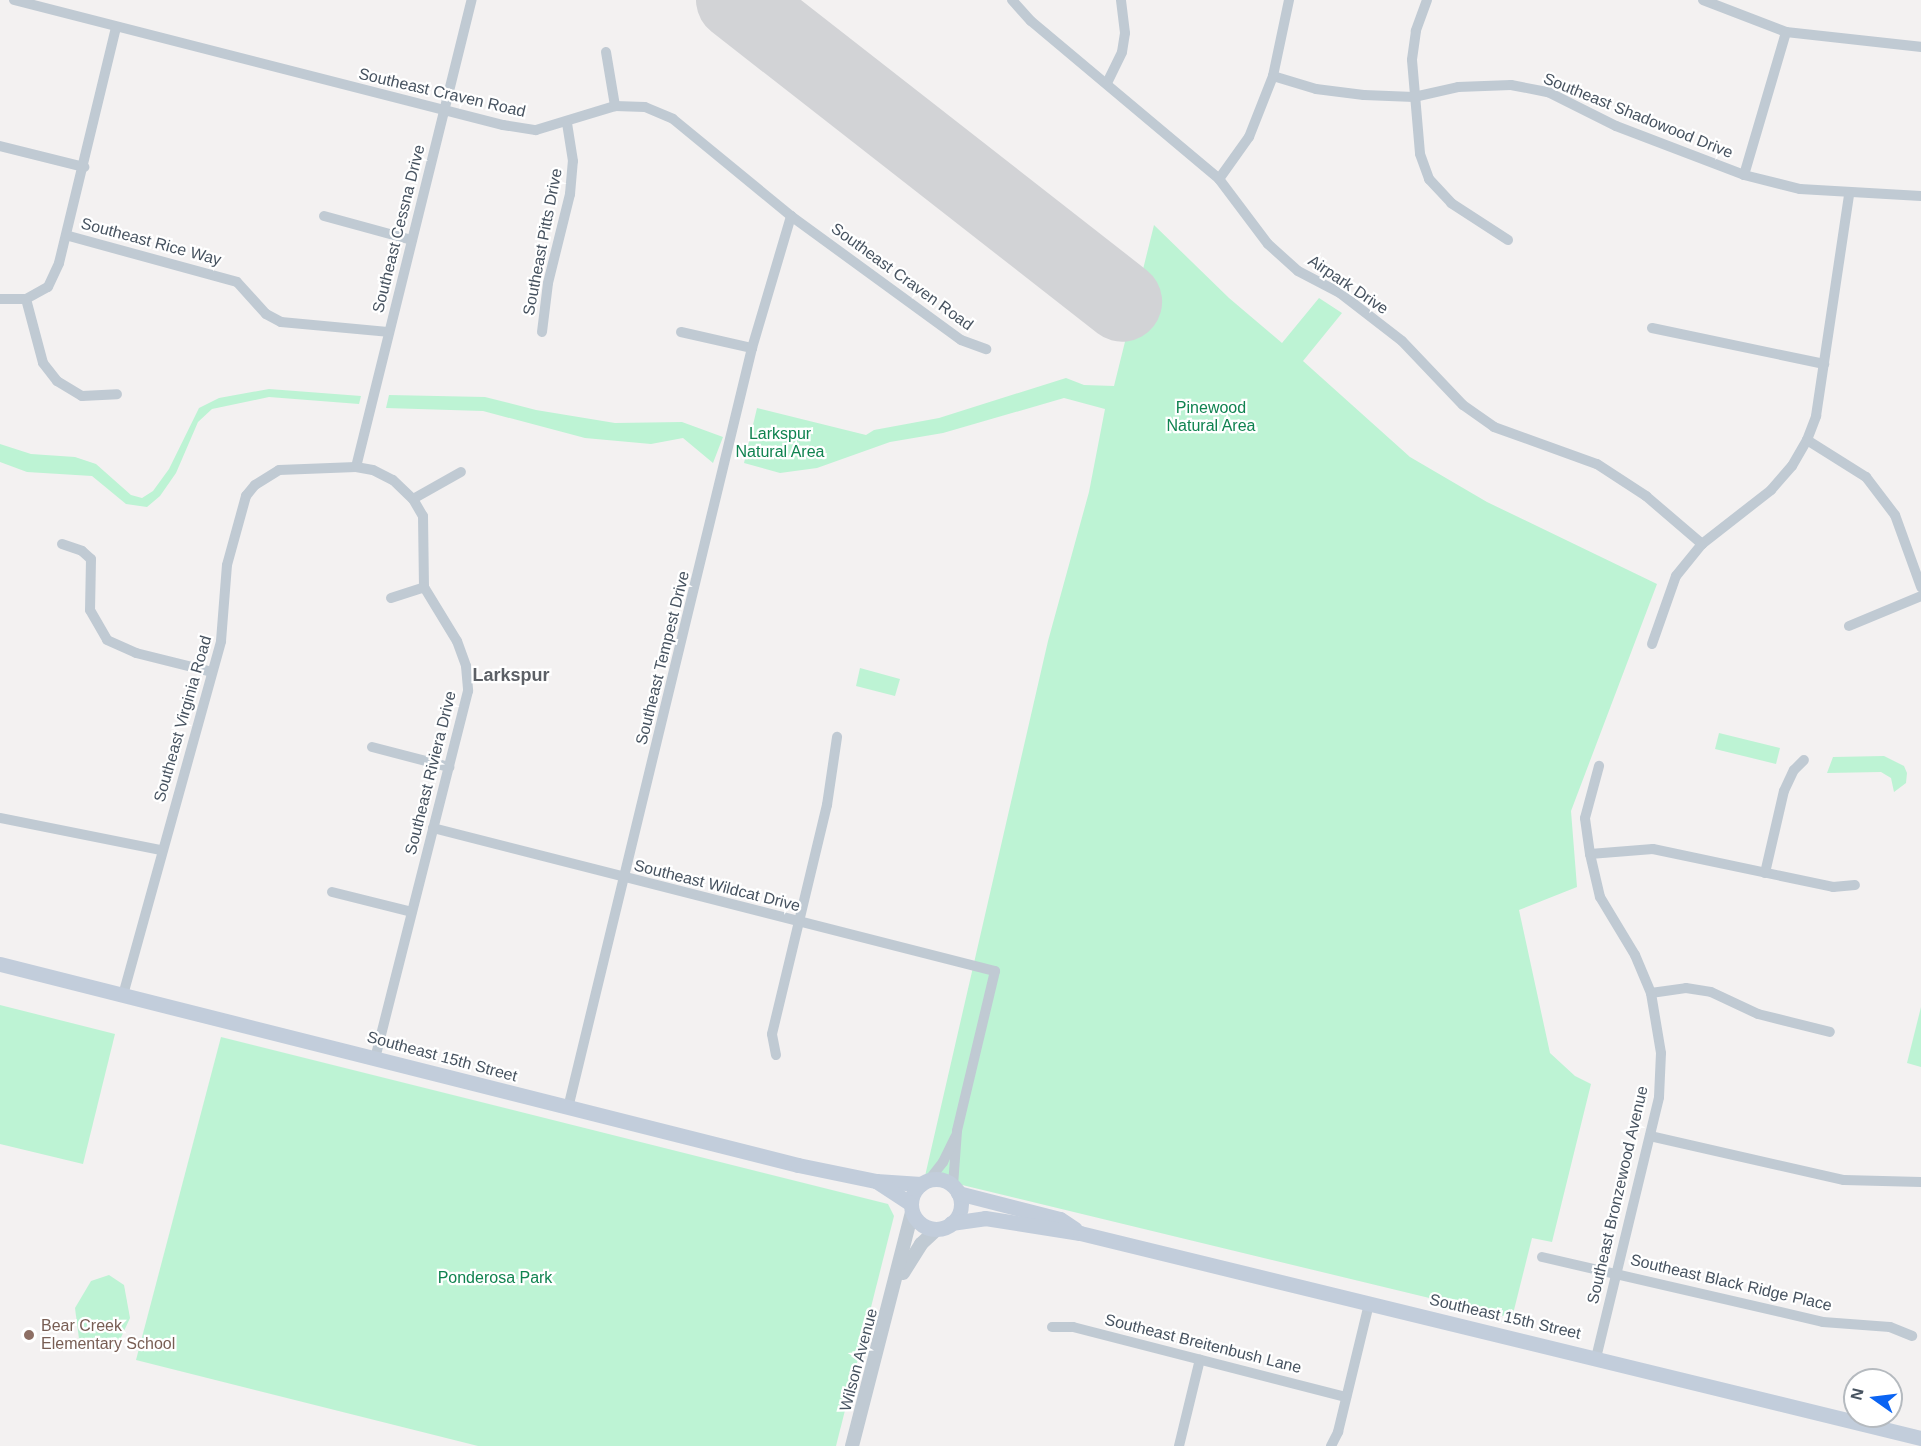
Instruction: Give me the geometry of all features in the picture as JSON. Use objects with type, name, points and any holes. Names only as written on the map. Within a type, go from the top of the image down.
[{"type":"main road","name":"Southeast 15th Street","points":[[0,964],[568,1108],[876,1181],[925,1182]]},
{"type":"main road","name":"Southeast 15th Street","points":[[876,1181],[912,1208]]},
{"type":"main road","points":[[925,1182],[956,1189],[960,1209],[944,1226],[922,1224],[912,1208],[925,1182]]},
{"type":"main road","name":"Southeast 15th Street","points":[[956,1189],[1060,1220],[1080,1233]]},
{"type":"main road","name":"Southeast 15th Street","points":[[944,1226],[985,1218],[1080,1233],[1596,1358],[1912,1440]]},
{"type":"street","name":"Southeast Craven Road","points":[[14,0],[445,111],[536,130],[567,123],[615,106],[645,107],[673,119],[791,216],[961,340],[986,349]]},
{"type":"street","name":"Southeast Cessna Drive","points":[[356,467],[472,0]]},
{"type":"street","name":"Airpark Drive","points":[[1012,0],[1031,21],[1219,179],[1268,244],[1298,271],[1340,294],[1402,341],[1463,405],[1494,427],[1597,464],[1646,496],[1702,544]]},
{"type":"street","points":[[1107,83],[1122,52],[1125,33],[1121,0]]},
{"type":"street","points":[[1219,179],[1249,136],[1273,76],[1289,0]]},
{"type":"street","points":[[1427,0],[1416,32],[1412,60],[1420,154],[1429,179],[1451,203],[1508,240]]},
{"type":"street","points":[[1703,0],[1786,32],[1921,47]]},
{"type":"street","points":[[0,299],[26,299],[48,287],[69,236],[117,27]]},
{"type":"street","points":[[1744,175],[1786,32]]},
{"type":"street","points":[[606,52],[615,106]]},
{"type":"street","name":"Southeast Shadowood Drive","points":[[1273,76],[1316,89],[1414,97],[1458,87],[1511,85],[1548,93],[1616,126],[1744,175],[1800,189],[1849,194],[1921,196]]},
{"type":"street","name":"Southeast Pitts Drive","points":[[542,332],[548,283],[570,194],[573,161],[567,123]]},
{"type":"street","points":[[0,146],[84,167]]},
{"type":"street","points":[[1652,644],[1676,576],[1702,544],[1771,490],[1792,466],[1807,440],[1815,417],[1849,194]]},
{"type":"street","points":[[324,216],[412,240]]},
{"type":"street","name":"Southeast Tempest Drive","points":[[568,1108],[752,348],[791,216]]},
{"type":"street","name":"Southeast Rice Way","points":[[69,236],[237,282],[266,314],[281,322],[388,332]]},
{"type":"street","points":[[26,299],[43,363],[57,381],[82,396],[117,394]]},
{"type":"street","points":[[1652,328],[1824,364]]},
{"type":"street","points":[[681,332],[752,348]]},
{"type":"street","points":[[1807,440],[1866,477],[1895,515],[1921,587]]},
{"type":"street","points":[[356,467],[393,480],[413,499],[423,516],[424,587],[391,598]]},
{"type":"street","name":"Southeast Virginia Road","points":[[123,994],[160,850],[225,624],[226,565],[246,496],[261,481],[279,470],[356,467]]},
{"type":"street","points":[[413,499],[461,472]]},
{"type":"street","points":[[62,544],[82,550],[91,559],[90,610],[107,640],[136,653],[212,672]]},
{"type":"street","name":"Southeast Riviera Drive","points":[[375,1058],[468,691],[466,666],[457,641],[424,587]]},
{"type":"street","points":[[1849,626],[1921,596]]},
{"type":"street","points":[[776,1055],[772,1034],[797,921],[827,805],[837,737]]},
{"type":"street","points":[[372,747],[449,767]]},
{"type":"street","points":[[1765,873],[1784,791],[1794,770],[1804,760]]},
{"type":"street","name":"Southeast Bronzewood Avenue","points":[[1596,1358],[1659,1097],[1661,1053],[1652,993],[1635,956],[1600,897],[1590,854],[1585,818],[1599,766]]},
{"type":"street","points":[[0,818],[160,850]]},
{"type":"street","name":"Southeast Wildcat Drive","points":[[433,828],[623,879],[994,971],[957,1131]]},
{"type":"street","points":[[1590,854],[1653,849],[1833,887],[1855,885]]},
{"type":"street","points":[[333,892],[412,912]]},
{"type":"street","points":[[1652,993],[1686,988],[1711,992],[1758,1014],[1830,1032]]},
{"type":"street","points":[[925,1182],[943,1162],[957,1131]]},
{"type":"street","points":[[956,1189],[957,1131]]},
{"type":"street","points":[[1650,1136],[1844,1180],[1921,1182]]},
{"type":"street","name":"Wilson Avenue","points":[[852,1446],[897,1283],[912,1208]]},
{"type":"street","name":"Wilson Avenue","points":[[897,1283],[921,1244],[944,1226]]},
{"type":"street","name":"Southeast Black Ridge Place","points":[[1542,1257],[1617,1272],[1823,1322],[1890,1327],[1912,1336]]},
{"type":"street","points":[[1331,1446],[1370,1304]]},
{"type":"street","name":"Southeast Breitenbush Lane","points":[[1052,1328],[1073,1327],[1346,1397]]},
{"type":"street","points":[[1179,1446],[1200,1359]]},
{"type":"green space","name":"Pinewood Natural Area","points":[[1154,225],[1229,298],[1282,343],[1319,298],[1342,313],[1303,361],[1410,457],[1487,502],[1657,584],[1571,811],[1577,887],[1519,910],[1550,1053],[1575,1076],[1591,1084],[1552,1242],[1532,1238],[1512,1318],[925,1176],[1048,641],[1089,492],[1105,409],[1064,398],[943,433],[890,442],[817,468],[780,473],[744,463],[757,408],[866,435],[874,430],[939,418],[1066,378],[1084,385],[1114,386]]},
{"type":"green space","points":[[269,389],[361,396],[359,404],[269,397],[212,409],[198,422],[176,473],[160,496],[147,507],[126,504],[92,476],[27,472],[0,462],[0,444],[31,454],[75,457],[96,464],[131,495],[142,498],[153,491],[169,469],[199,408],[219,398]]},
{"type":"green space","name":"Larkspur Natural Area","points":[[389,395],[485,397],[536,410],[615,423],[682,422],[723,437],[713,463],[683,438],[651,444],[585,438],[483,411],[386,408]]},
{"type":"green space","points":[[860,668],[900,679],[895,696],[856,686]]},
{"type":"green space","points":[[1719,733],[1780,748],[1776,764],[1715,749]]},
{"type":"green space","points":[[1884,756],[1904,766],[1907,773],[1906,783],[1894,792],[1891,778],[1881,772],[1827,773],[1833,757]]},
{"type":"green space","points":[[0,1005],[115,1034],[83,1164],[0,1144]]},
{"type":"green space","points":[[1921,1007],[1921,1067],[1907,1063]]},
{"type":"green space","name":"Ponderosa Park","points":[[221,1037],[888,1204],[894,1216],[836,1446],[478,1446],[136,1360]]},
{"type":"green space","points":[[109,1275],[124,1285],[130,1318],[117,1346],[96,1351],[79,1339],[75,1308],[91,1281]]},
{"type":"runway","points":[[736,0],[1122,302]]},
{"type":"place","name":"Bear Creek Elementary School","points":[[29,1335]]},
{"type":"district","name":"Larkspur","points":[[511,675]]}]
